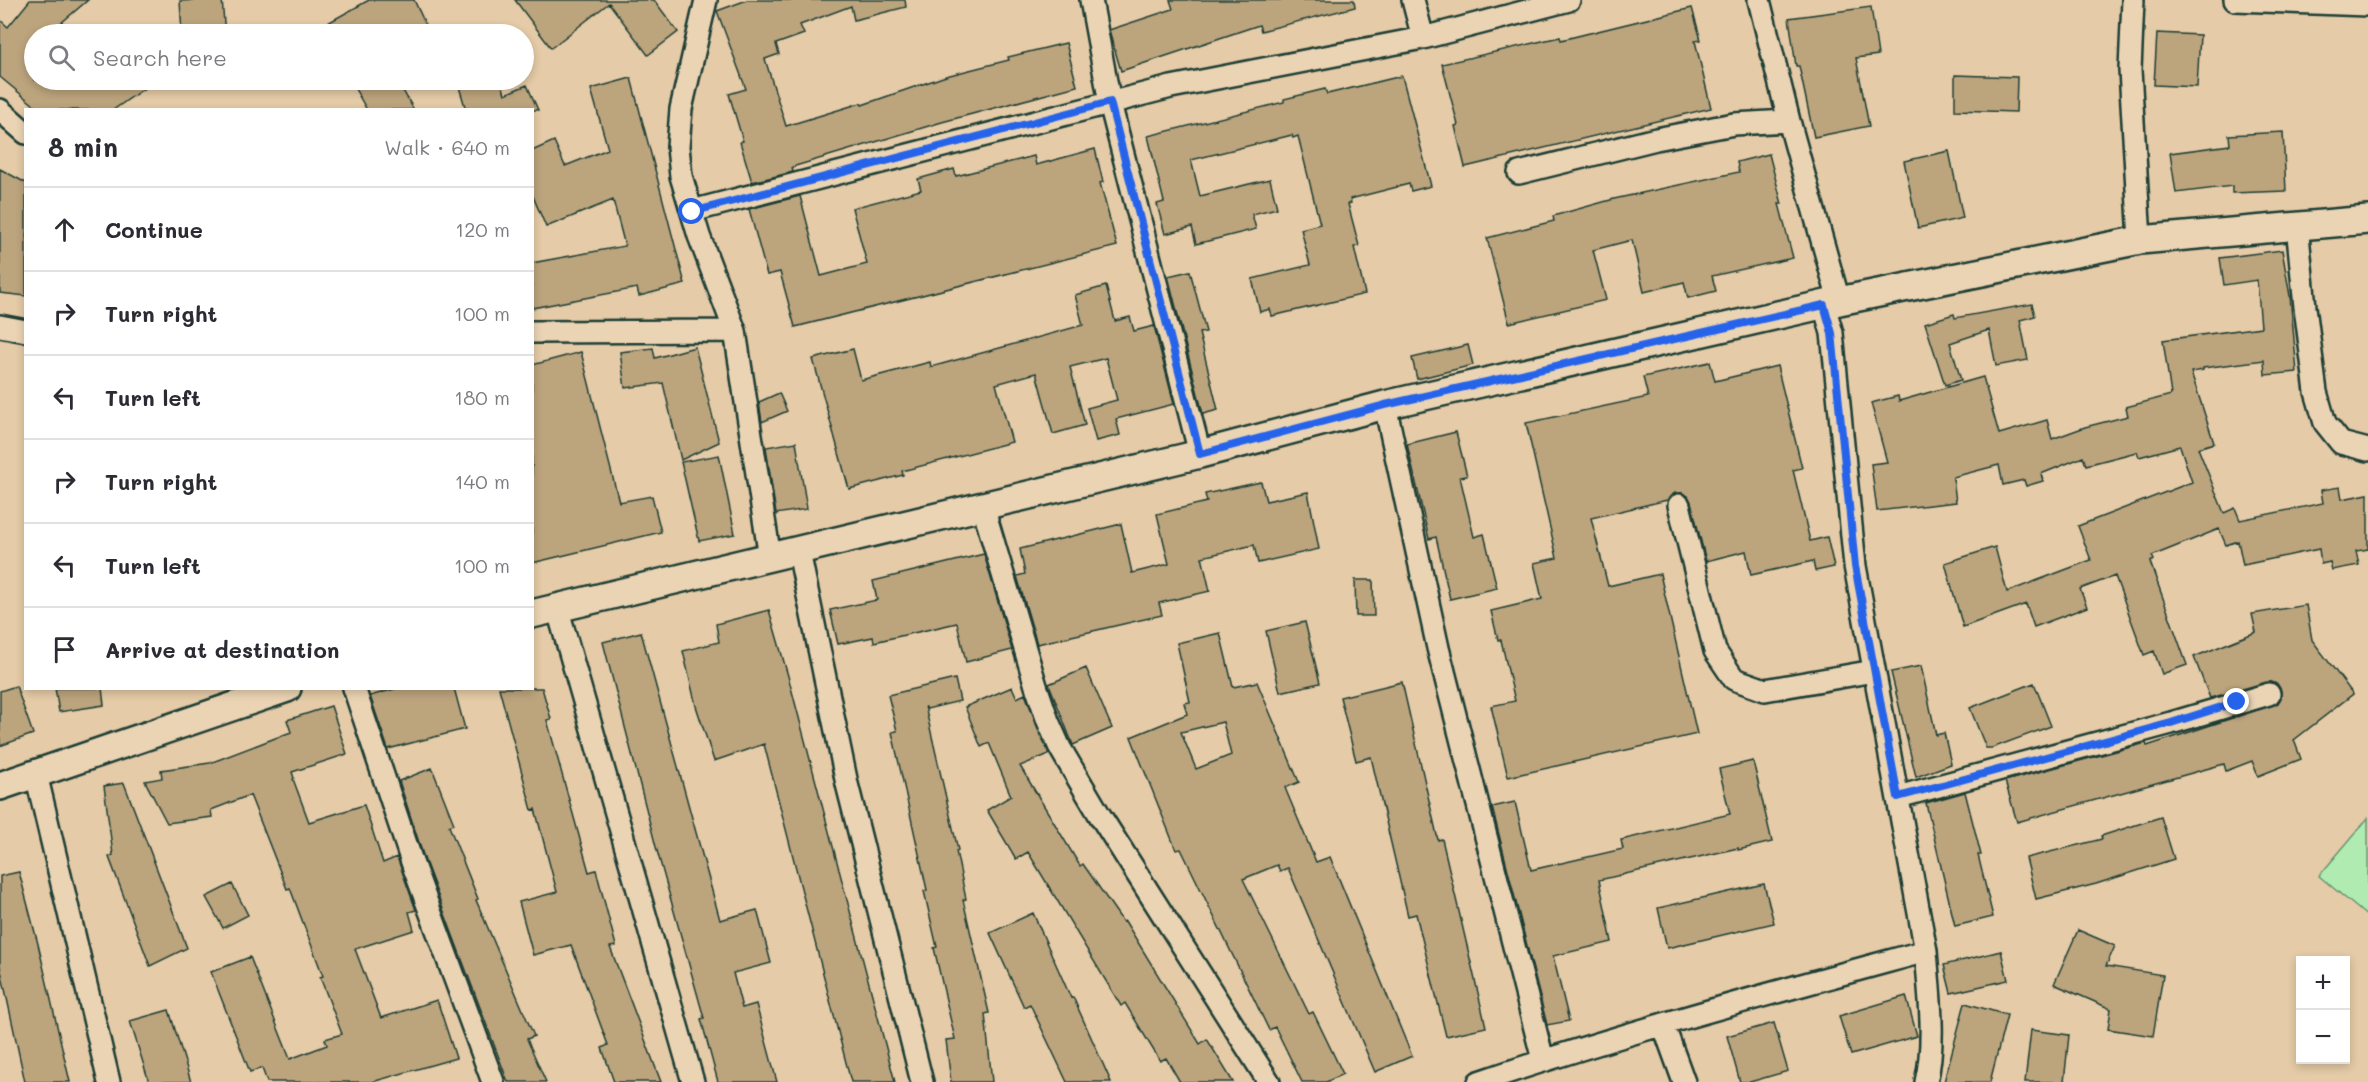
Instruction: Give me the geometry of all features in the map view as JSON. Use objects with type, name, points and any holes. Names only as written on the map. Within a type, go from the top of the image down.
[{"type":"street","points":[[706,0],[681,109],[678,147],[681,176],[735,331],[770,558]]},
{"type":"street","points":[[1091,0],[1110,102],[1200,454]]},
{"type":"street","points":[[1413,0],[1423,38]]},
{"type":"street","points":[[692,212],[1171,87],[1423,38],[1569,0]]},
{"type":"street","points":[[1759,0],[1832,303],[1832,333],[1855,566],[1926,951],[1931,1014],[1929,1069],[1926,1082]]},
{"type":"street","points":[[2133,0],[2130,70],[2140,240]]},
{"type":"street","points":[[2235,0],[2368,5]]},
{"type":"street","points":[[0,110],[24,131]]},
{"type":"street","points":[[1519,173],[1656,139],[1734,124],[1789,121]]},
{"type":"street","points":[[693,1082],[545,610],[799,552],[1200,454],[1385,405],[1832,303],[2140,240],[2368,220]]},
{"type":"street","points":[[2297,225],[2316,392],[2325,423],[2341,443],[2368,450]]},
{"type":"street","points":[[0,326],[24,331]]},
{"type":"street","points":[[534,332],[735,331]]},
{"type":"street","points":[[1385,405],[1438,648],[1543,1060]]},
{"type":"street","points":[[1679,505],[1715,651],[1734,679],[1765,690],[1874,671]]},
{"type":"street","points":[[983,507],[1036,686],[1060,748],[1099,814],[1269,1082]]},
{"type":"street","points":[[799,552],[847,784],[922,1082]]},
{"type":"street","points":[[0,786],[281,690]]},
{"type":"street","points":[[355,690],[413,865],[493,1082]]},
{"type":"street","points":[[1898,797],[2269,694]]},
{"type":"street","points":[[36,774],[109,1082]]},
{"type":"street","points":[[1479,1082],[1663,1024],[1926,951]]},
{"type":"street","points":[[1663,1024],[1684,1082]]},
{"type":"green space","points":[[2368,818],[2368,917],[2319,876]]},
{"type":"building","points":[[30,0],[88,0],[60,24],[24,24],[24,90],[142,90],[116,108],[38,108],[0,77],[0,20],[8,27]]},
{"type":"building","points":[[222,0],[224,24],[181,24],[180,1]]},
{"type":"building","points":[[369,0],[414,0],[425,24],[326,24]]},
{"type":"building","points":[[515,0],[654,0],[678,32],[648,55],[609,3],[551,48]]},
{"type":"building","points":[[747,0],[905,0],[906,7],[854,20],[851,6],[800,25],[804,34],[776,44],[779,54],[765,59],[786,126],[861,103],[862,105],[946,76],[1009,60],[1008,57],[1066,43],[1077,86],[942,122],[792,167],[793,172],[752,182],[729,94],[746,89],[717,11]]},
{"type":"building","points":[[1170,0],[1354,0],[1355,7],[1261,31],[1259,25],[1121,71],[1109,30],[1173,9]]},
{"type":"building","points":[[1871,7],[1878,55],[1856,58],[1869,126],[1814,137],[1799,66],[1796,66],[1789,18]]},
{"type":"building","points":[[1692,8],[1701,40],[1695,41],[1711,108],[1465,167],[1455,126],[1458,125],[1442,64],[1560,37],[1561,40]]},
{"type":"building","points":[[2157,33],[2200,35],[2197,87],[2154,85]]},
{"type":"building","points":[[1955,75],[2017,77],[2016,112],[1955,110]]},
{"type":"building","points":[[1402,76],[1431,186],[1411,191],[1409,184],[1350,199],[1351,203],[1348,204],[1359,246],[1354,247],[1365,294],[1272,316],[1270,309],[1260,312],[1252,279],[1310,265],[1301,229],[1320,224],[1298,136],[1293,138],[1292,135],[1191,160],[1200,196],[1270,179],[1277,208],[1252,214],[1256,229],[1196,244],[1192,227],[1165,234],[1157,204],[1164,202],[1148,136],[1284,102],[1284,99],[1325,89],[1327,94]]},
{"type":"building","points":[[631,78],[685,284],[639,296],[637,288],[534,308],[534,263],[625,246],[613,200],[546,227],[534,199],[534,150],[554,141],[565,166],[608,149],[591,89]]},
{"type":"building","points":[[356,90],[403,90],[413,108],[366,108]]},
{"type":"building","points":[[460,90],[504,90],[505,94],[515,90],[529,90],[538,110],[534,108],[465,108]]},
{"type":"building","points":[[2283,132],[2286,191],[2232,193],[2232,186],[2176,193],[2170,153],[2230,145],[2229,135]]},
{"type":"building","points":[[1095,149],[1103,182],[1100,183],[1117,246],[795,327],[780,272],[767,275],[749,209],[800,196],[821,276],[867,264],[852,208],[921,190],[918,179],[954,169],[956,176],[1034,156],[1036,165]]},
{"type":"building","points":[[1949,151],[1963,218],[1918,228],[1904,161]]},
{"type":"building","points":[[1769,154],[1793,258],[1712,276],[1716,291],[1688,298],[1684,282],[1644,292],[1632,240],[1593,250],[1606,300],[1509,323],[1487,238],[1554,221],[1553,216],[1614,199],[1739,172],[1737,162]]},
{"type":"building","points":[[0,169],[24,182],[24,296],[0,293]]},
{"type":"building","points":[[2282,250],[2290,296],[2297,372],[2265,375],[2264,360],[2203,368],[2203,370],[2191,372],[2214,443],[2198,448],[2224,513],[2235,508],[2240,520],[2323,503],[2321,490],[2340,487],[2342,499],[2368,494],[2368,549],[2356,551],[2359,565],[2332,570],[2330,562],[2321,564],[2319,549],[2243,565],[2238,541],[2226,545],[2219,529],[2152,556],[2154,560],[2150,562],[2187,665],[2162,674],[2154,651],[2144,655],[2115,576],[2080,589],[2087,607],[2034,627],[2026,604],[1963,627],[1945,563],[1995,547],[2007,592],[2091,560],[2078,526],[2192,482],[2180,446],[2139,457],[2137,452],[2086,465],[2083,457],[2041,474],[2043,481],[2026,486],[2024,480],[2003,485],[1999,465],[1953,477],[1956,502],[1877,511],[1871,464],[1887,462],[1871,403],[1898,396],[1899,401],[1983,377],[1999,434],[2047,420],[2052,439],[2085,427],[2128,416],[2126,407],[2171,395],[2163,340],[2261,327],[2257,280],[2224,285],[2220,258]]},
{"type":"building","points":[[1190,271],[1206,332],[1199,333],[1218,410],[1203,414],[1168,276]]},
{"type":"building","points":[[1106,286],[1115,321],[1130,317],[1134,331],[1154,326],[1174,404],[1116,419],[1120,435],[1096,441],[1087,408],[1117,400],[1106,358],[1070,367],[1085,425],[1053,434],[1036,373],[996,384],[1012,442],[902,471],[903,475],[849,489],[813,359],[853,349],[861,380],[930,362],[931,367],[1083,325],[1075,295]]},
{"type":"building","points":[[2032,304],[2035,316],[2020,320],[2028,360],[1996,366],[1989,330],[1950,343],[1961,380],[1945,385],[1925,323],[1954,314],[1955,318]]},
{"type":"building","points":[[1468,345],[1473,365],[1417,379],[1412,358]]},
{"type":"building","points":[[695,347],[719,442],[681,460],[663,383],[625,388],[620,352],[653,348],[655,358]]},
{"type":"building","points":[[581,352],[619,502],[652,496],[661,532],[534,563],[534,364]]},
{"type":"building","points":[[1710,362],[1715,381],[1777,366],[1802,468],[1793,470],[1810,541],[1827,537],[1834,567],[1815,571],[1813,561],[1751,575],[1746,551],[1706,561],[1691,502],[1688,496],[1682,493],[1675,493],[1667,500],[1591,518],[1608,586],[1660,574],[1697,734],[1508,777],[1491,706],[1515,701],[1501,640],[1498,640],[1491,611],[1542,599],[1534,563],[1557,558],[1526,423],[1648,397],[1643,377]]},
{"type":"building","points":[[779,393],[787,411],[762,422],[759,402]]},
{"type":"building","points":[[1456,432],[1467,476],[1460,477],[1474,537],[1484,534],[1497,588],[1450,599],[1436,537],[1429,539],[1407,444]]},
{"type":"building","points":[[796,442],[807,509],[776,514],[766,447]]},
{"type":"building","points":[[719,455],[735,534],[699,541],[681,462]]},
{"type":"building","points":[[1261,482],[1266,501],[1308,492],[1319,549],[1258,563],[1254,545],[1202,557],[1210,591],[1159,603],[1162,615],[1037,644],[1017,576],[1025,574],[1020,549],[1121,524],[1132,573],[1169,564],[1157,514],[1207,502],[1205,494]]},
{"type":"building","points":[[984,554],[1012,650],[966,662],[957,623],[874,642],[873,637],[838,644],[830,610],[877,600],[873,581]]},
{"type":"building","points":[[1355,580],[1373,580],[1374,616],[1356,616]]},
{"type":"building","points":[[2306,605],[2312,640],[2353,694],[2294,740],[2301,759],[2258,776],[2252,761],[2226,771],[2224,764],[2017,822],[2005,781],[2146,743],[2147,746],[2278,703],[2281,691],[2278,685],[2271,682],[2210,698],[2194,657],[2256,632],[2252,614]]},
{"type":"building","points":[[769,610],[895,1082],[851,1082],[764,744],[714,761],[696,706],[683,651],[719,642],[716,624]]},
{"type":"building","points":[[1305,622],[1320,683],[1280,692],[1266,631]]},
{"type":"building","points":[[641,632],[720,920],[757,910],[771,963],[733,973],[742,1008],[756,1004],[777,1082],[718,1082],[701,1019],[704,1018],[656,847],[603,642]]},
{"type":"building","points":[[1220,633],[1233,687],[1257,682],[1299,782],[1285,788],[1316,862],[1330,857],[1412,1056],[1375,1072],[1288,868],[1280,871],[1277,865],[1243,879],[1309,1014],[1313,1012],[1343,1074],[1326,1082],[1302,1082],[1275,1027],[1269,1030],[1181,849],[1176,850],[1131,737],[1187,714],[1184,703],[1190,702],[1177,643]],"holes":[[[1223,722],[1231,755],[1196,769],[1181,732]]]},
{"type":"building","points":[[1921,666],[1936,735],[1944,733],[1951,764],[1916,777],[1891,672]]},
{"type":"building","points":[[1086,668],[1112,728],[1073,745],[1049,684]]},
{"type":"building","points":[[955,679],[960,701],[927,709],[925,706],[958,850],[956,851],[966,899],[963,900],[989,1013],[985,1014],[992,1082],[951,1082],[946,1040],[955,1039],[934,948],[937,947],[924,891],[927,890],[892,732],[897,731],[888,695]]},
{"type":"building","points":[[1402,682],[1438,840],[1442,839],[1486,1027],[1446,1036],[1416,914],[1408,916],[1371,757],[1356,761],[1340,697]]},
{"type":"building","points":[[2034,683],[2051,726],[1992,748],[1986,748],[1970,708]]},
{"type":"building","points":[[16,686],[33,734],[0,746],[0,691]]},
{"type":"building","points":[[1012,687],[1017,698],[1025,694],[1049,754],[1020,766],[1080,866],[1083,864],[1123,922],[1125,921],[1200,1044],[1207,1039],[1233,1082],[1180,1082],[1166,1058],[1160,1061],[1125,1003],[1121,1006],[1028,852],[1016,859],[987,810],[1011,796],[989,743],[981,747],[965,707]]},
{"type":"building","points":[[542,688],[551,719],[547,720],[589,872],[596,870],[616,946],[610,947],[661,1082],[614,1082],[602,1048],[608,1045],[571,945],[533,955],[519,902],[557,892],[535,809],[532,810],[500,690]]},
{"type":"building","points":[[55,690],[102,690],[104,705],[59,712]]},
{"type":"building","points":[[391,690],[455,690],[465,729],[388,749],[370,696]]},
{"type":"building","points":[[331,706],[347,754],[292,772],[293,779],[309,822],[364,805],[383,863],[397,857],[416,910],[409,912],[414,930],[355,949],[381,1018],[437,1000],[456,1058],[372,1082],[267,1082],[262,1068],[250,1072],[211,972],[250,957],[290,1059],[327,1045],[325,1039],[342,1034],[290,888],[287,889],[250,795],[211,810],[212,817],[167,823],[145,781],[162,778],[161,770],[210,763],[291,732],[287,720]]},
{"type":"building","points":[[1753,761],[1772,842],[1599,880],[1612,942],[1553,956],[1569,1021],[1547,1025],[1492,807],[1515,802],[1531,870],[1623,849],[1621,840],[1730,814],[1719,769]]},
{"type":"building","points":[[432,768],[454,824],[449,826],[478,899],[476,900],[534,1036],[527,1039],[546,1082],[508,1082],[425,861],[399,781]]},
{"type":"building","points":[[124,783],[187,948],[150,966],[109,857],[113,855],[104,786]]},
{"type":"building","points":[[1965,792],[1981,855],[1978,855],[1993,917],[1955,926],[1926,803]]},
{"type":"building","points":[[2161,817],[2174,859],[2096,884],[2036,899],[2026,858],[2102,839],[2101,836]]},
{"type":"building","points":[[19,872],[70,1082],[25,1082],[0,966],[0,876]]},
{"type":"building","points":[[232,884],[248,915],[223,928],[206,897]]},
{"type":"building","points":[[1764,884],[1774,923],[1667,948],[1658,908]]},
{"type":"building","points":[[1033,913],[1111,1082],[1067,1082],[1030,1004],[1024,1007],[990,933]]},
{"type":"building","points":[[2078,930],[2115,946],[2106,966],[2163,975],[2153,1036],[2108,1029],[2111,1009],[2054,984]]},
{"type":"building","points":[[2001,951],[2008,980],[1951,993],[1944,965]]},
{"type":"building","points":[[1906,996],[1917,1036],[1851,1055],[1839,1016]]},
{"type":"building","points":[[1965,1003],[2007,1015],[1990,1082],[1944,1082]]},
{"type":"building","points":[[169,1010],[191,1082],[149,1082],[130,1021]]},
{"type":"building","points":[[1774,1023],[1788,1071],[1750,1082],[1740,1082],[1727,1036]]},
{"type":"building","points":[[2031,1030],[2069,1035],[2064,1082],[2025,1082]]},
{"type":"route","points":[[692,212],[1110,102],[1200,454],[1385,405],[1824,305],[1832,333],[1855,566],[1898,797],[2171,723],[2237,702]]}]
